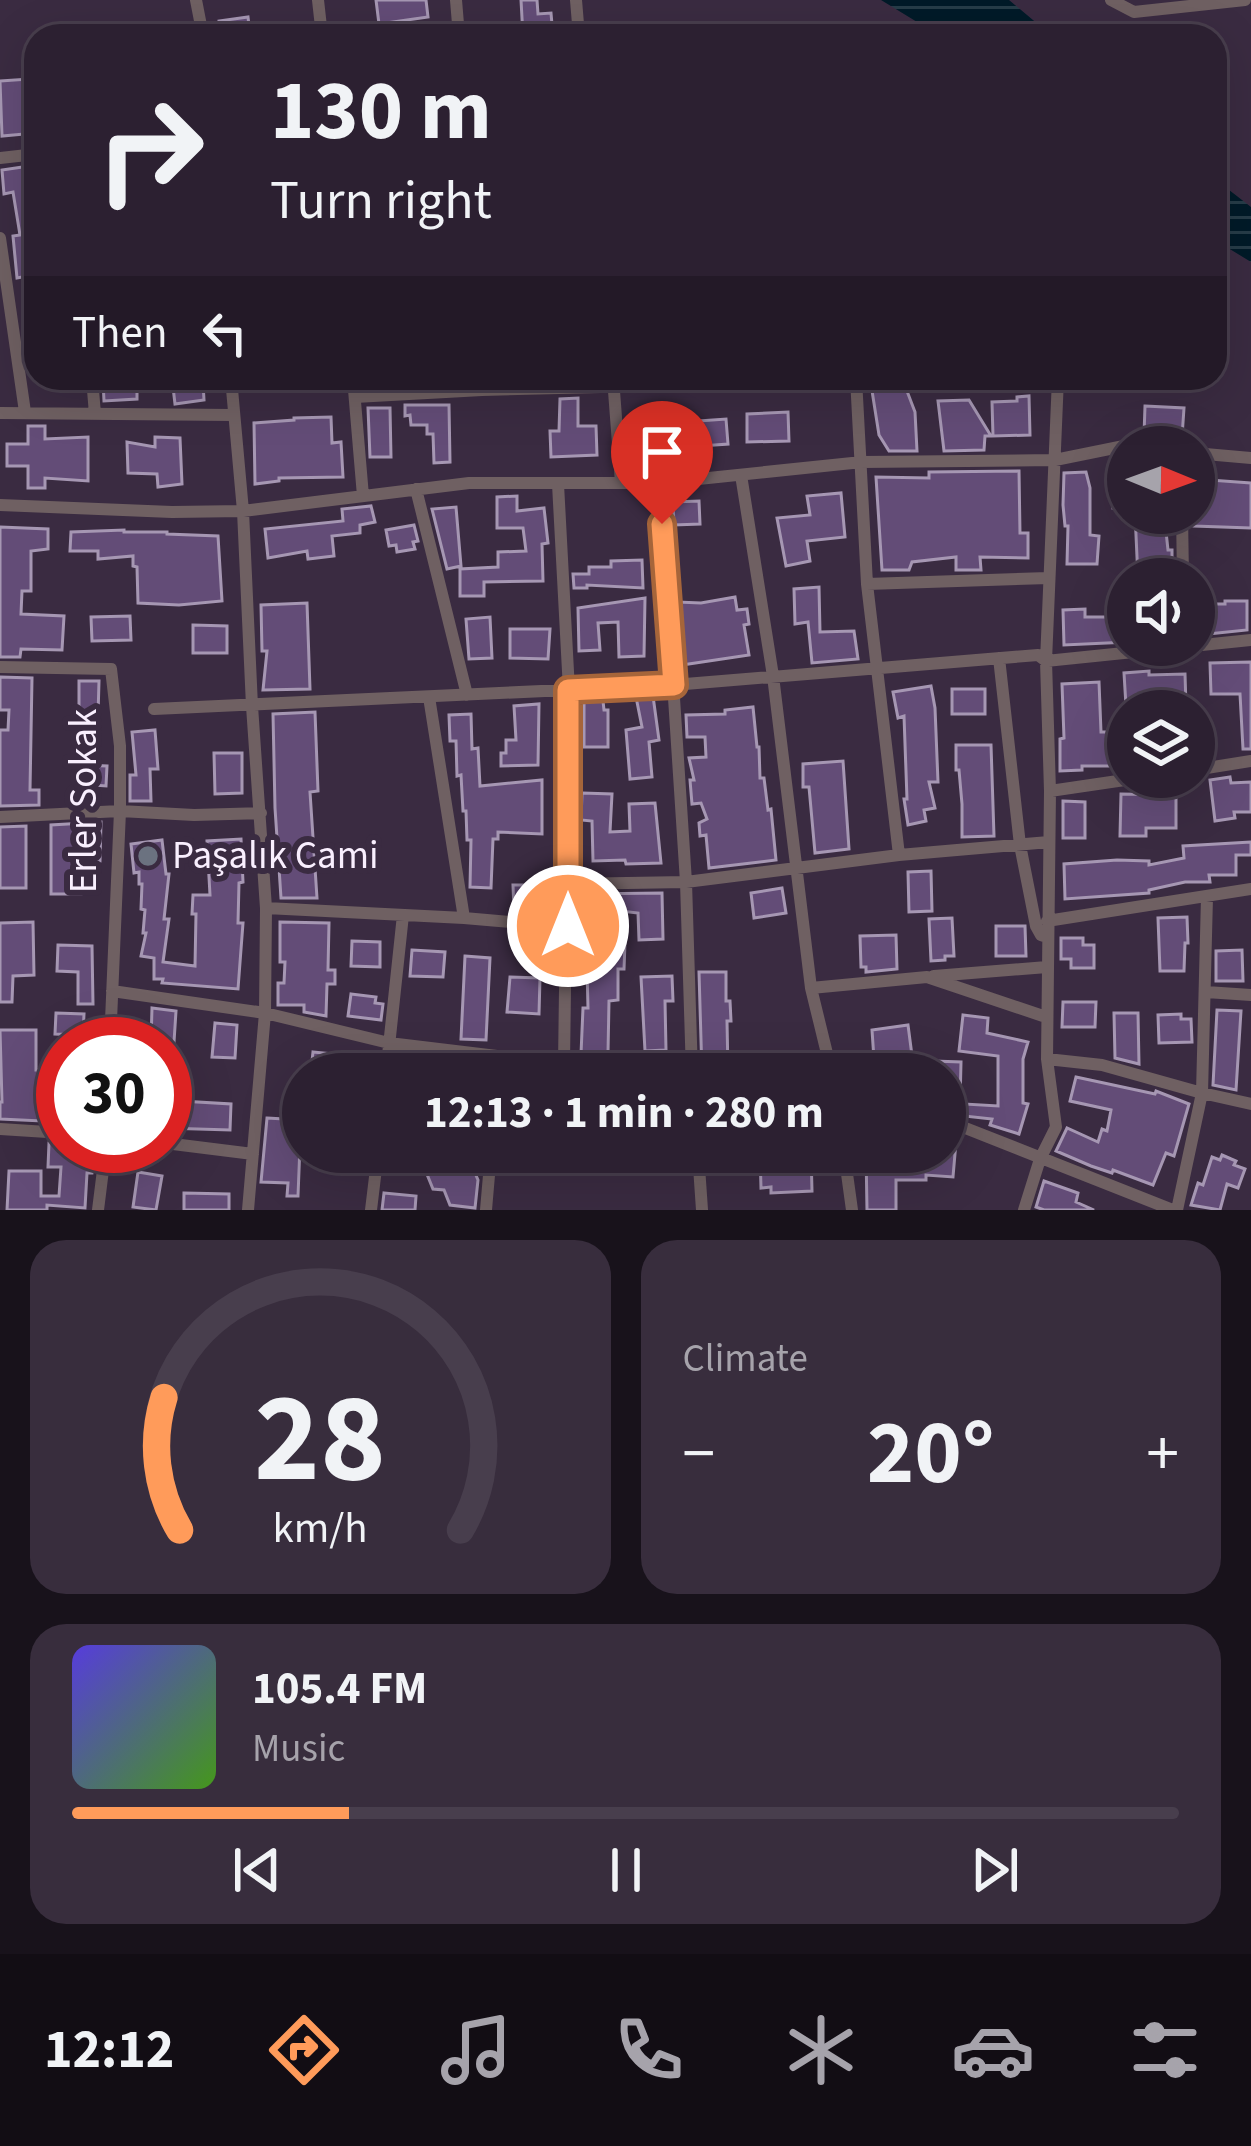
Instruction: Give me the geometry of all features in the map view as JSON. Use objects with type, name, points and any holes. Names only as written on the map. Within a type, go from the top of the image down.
[{"type":"street","points":[[1111,0],[1133,12],[1245,0]]},
{"type":"street","points":[[0,238],[26,412]]},
{"type":"street","points":[[93,390],[95,415]]},
{"type":"street","points":[[232,390],[266,908],[265,1013],[248,1210]]},
{"type":"street","points":[[354,390],[363,496]]},
{"type":"street","points":[[355,397],[423,390]]},
{"type":"street","points":[[614,390],[621,483]]},
{"type":"street","points":[[857,390],[867,584],[899,855]]},
{"type":"street","points":[[1024,1210],[1056,1127],[1046,1017],[1050,791],[1046,661],[1058,390]]},
{"type":"street","points":[[0,413],[233,415]]},
{"type":"street","points":[[0,505],[243,512],[469,483],[660,483],[862,462],[1055,460],[1107,449]]},
{"type":"street","points":[[1215,455],[1251,458]]},
{"type":"street","points":[[741,475],[773,676],[811,988],[827,1053]]},
{"type":"street","points":[[660,483],[686,882],[691,1053]]},
{"type":"street","points":[[558,484],[568,690],[564,1053]]},
{"type":"street","points":[[416,489],[467,695]]},
{"type":"street","points":[[867,584],[1048,578]]},
{"type":"street","points":[[1215,643],[1251,640]]},
{"type":"street","points":[[154,709],[674,685],[878,666],[1107,654]]},
{"type":"street","points":[[999,658],[1020,845],[1036,926],[1047,938]]},
{"type":"street","name":"Erler Sokak","points":[[0,667],[111,669],[120,746],[111,1017]]},
{"type":"street","points":[[429,697],[464,918]]},
{"type":"street","points":[[1215,767],[1251,761]]},
{"type":"street","points":[[1050,791],[1107,783]]},
{"type":"street","points":[[0,817],[120,811],[261,813]]},
{"type":"street","points":[[568,884],[686,882],[1048,842]]},
{"type":"street","points":[[1047,921],[1251,889]]},
{"type":"street","points":[[966,1129],[1175,1210],[1202,1093],[1207,897]]},
{"type":"street","points":[[266,908],[568,926]]},
{"type":"street","points":[[388,1053],[403,915]]},
{"type":"street","points":[[811,988],[1047,967]]},
{"type":"street","points":[[927,977],[1046,1017]]},
{"type":"street","points":[[112,991],[265,1013],[389,1043],[474,1053]]},
{"type":"street","points":[[1206,992],[1251,994]]},
{"type":"street","points":[[1047,1059],[1102,1066],[1251,1104]]},
{"type":"street","points":[[0,1129],[36,1131]]},
{"type":"street","points":[[192,1146],[253,1154]]},
{"type":"street","points":[[98,1210],[103,1173]]},
{"type":"street","points":[[371,1210],[375,1173]]},
{"type":"street","points":[[486,1210],[489,1173]]},
{"type":"street","points":[[699,1173],[702,1210]]},
{"type":"street","points":[[847,1173],[852,1210]]},
{"type":"water","points":[[881,0],[1009,0],[1038,24],[920,24]]},
{"type":"water","points":[[1227,188],[1251,207],[1251,262],[1227,247]]},
{"type":"building","points":[[376,0],[426,0],[428,17],[379,24]]},
{"type":"building","points":[[521,0],[537,0],[538,14],[551,13],[552,24],[522,24]]},
{"type":"building","points":[[248,17],[249,24],[219,24]]},
{"type":"building","points":[[24,79],[24,134],[2,136],[0,81]]},
{"type":"building","points":[[24,167],[24,277],[17,278],[13,236],[20,235],[13,192],[4,194],[2,170]]},
{"type":"building","points":[[103,390],[137,390],[137,399],[104,401]]},
{"type":"building","points":[[173,390],[203,390],[204,400],[175,404]]},
{"type":"building","points":[[872,390],[907,390],[915,412],[917,451],[889,451],[879,435]]},
{"type":"building","points":[[1029,396],[1030,435],[993,436],[992,402]]},
{"type":"building","points":[[578,398],[578,426],[596,426],[597,455],[551,457],[550,431],[559,431],[560,399]]},
{"type":"building","points":[[969,400],[991,436],[985,436],[984,450],[944,451],[938,401]]},
{"type":"building","points":[[405,405],[449,405],[450,462],[434,463],[433,434],[427,434],[427,425],[411,425]]},
{"type":"building","points":[[1145,406],[1184,408],[1183,426],[1144,426]]},
{"type":"building","points":[[368,408],[390,408],[391,457],[370,457]]},
{"type":"building","points":[[788,412],[789,441],[747,442],[747,414]]},
{"type":"building","points":[[331,417],[332,443],[341,442],[343,477],[279,478],[255,484],[254,423]]},
{"type":"building","points":[[726,419],[728,444],[687,447],[685,422]]},
{"type":"building","points":[[28,426],[45,426],[45,439],[88,437],[88,481],[45,478],[45,488],[28,488],[28,466],[7,466],[7,444],[28,444]]},
{"type":"building","points":[[155,437],[180,438],[182,484],[158,487],[157,474],[128,473],[127,442],[155,447]]},
{"type":"building","points":[[1019,471],[1020,533],[1028,533],[1028,558],[980,557],[981,570],[956,570],[956,557],[912,562],[909,570],[882,570],[876,477]]},
{"type":"building","points":[[1086,472],[1090,535],[1099,536],[1097,564],[1067,564],[1064,473]]},
{"type":"building","points":[[1215,480],[1251,483],[1251,528],[1215,527]]},
{"type":"building","points":[[841,493],[845,537],[807,541],[810,561],[786,566],[777,518],[810,515],[807,496]]},
{"type":"building","points":[[517,496],[517,511],[544,508],[548,543],[542,544],[543,581],[484,582],[484,596],[460,596],[460,569],[498,567],[498,552],[526,551],[523,528],[497,528],[497,497]]},
{"type":"building","points":[[699,501],[700,524],[674,525],[673,502]]},
{"type":"building","points":[[371,506],[375,522],[360,525],[360,533],[332,536],[334,556],[308,559],[307,551],[268,558],[265,529],[343,521],[342,509]]},
{"type":"building","points":[[456,507],[461,566],[447,569],[432,509]]},
{"type":"building","points":[[414,525],[415,549],[397,552],[396,545],[389,546],[386,530]]},
{"type":"building","points":[[0,527],[48,529],[48,549],[31,551],[31,591],[22,591],[21,614],[64,616],[62,650],[21,649],[20,657],[0,657]]},
{"type":"building","points":[[71,532],[218,536],[222,601],[138,603],[133,556],[98,559],[98,551],[70,551]]},
{"type":"building","points":[[1136,534],[1166,534],[1172,558],[1137,558]]},
{"type":"building","points":[[642,560],[643,588],[574,588],[573,574],[589,574],[589,567]]},
{"type":"building","points":[[819,587],[820,632],[854,631],[858,659],[812,663],[808,622],[795,624],[794,589]]},
{"type":"building","points":[[735,597],[737,610],[747,609],[749,624],[744,625],[749,655],[682,665],[678,602]]},
{"type":"building","points":[[645,598],[644,656],[619,657],[618,622],[598,623],[600,650],[579,651],[578,608]]},
{"type":"building","points":[[1247,601],[1247,630],[1215,633],[1215,604]]},
{"type":"building","points":[[307,603],[310,689],[263,690],[267,651],[262,651],[261,605]]},
{"type":"building","points":[[1085,609],[1085,617],[1107,617],[1107,643],[1064,645],[1063,610]]},
{"type":"building","points":[[130,616],[131,640],[92,641],[91,617]]},
{"type":"building","points":[[490,617],[492,658],[469,659],[466,619]]},
{"type":"building","points":[[193,625],[227,626],[227,653],[193,653]]},
{"type":"building","points":[[510,629],[550,629],[548,659],[510,658]]},
{"type":"building","points":[[1251,662],[1251,749],[1243,749],[1240,694],[1211,690],[1210,666]]},
{"type":"building","points":[[1124,673],[1185,674],[1186,690],[1125,690]]},
{"type":"building","points":[[0,677],[32,678],[30,790],[39,790],[39,805],[0,806],[0,730],[8,730],[9,710],[0,710]]},
{"type":"building","points":[[79,681],[99,681],[98,716],[79,715]]},
{"type":"building","points":[[1099,682],[1107,766],[1060,771],[1062,684]]},
{"type":"building","points":[[931,686],[938,782],[929,782],[935,808],[924,810],[926,821],[908,825],[904,716],[898,718],[893,692]]},
{"type":"building","points":[[952,689],[985,689],[985,714],[952,714]]},
{"type":"building","points":[[653,696],[659,740],[649,742],[652,777],[630,779],[626,730],[642,727],[636,697]]},
{"type":"building","points":[[584,700],[603,701],[608,710],[608,747],[584,747]]},
{"type":"building","points":[[539,704],[538,765],[501,766],[506,740],[516,740],[514,706]]},
{"type":"building","points":[[753,707],[760,778],[764,778],[771,809],[776,860],[709,868],[706,835],[700,836],[699,823],[707,819],[701,803],[692,804],[689,758],[706,757],[705,737],[687,737],[686,715],[725,714],[725,710]]},
{"type":"building","points":[[315,712],[318,791],[310,792],[317,898],[281,898],[273,714]]},
{"type":"building","points":[[471,714],[480,786],[542,780],[542,834],[498,832],[498,839],[493,839],[491,888],[470,887],[471,840],[467,840],[461,775],[457,776],[456,741],[450,741],[449,715]]},
{"type":"building","points":[[155,730],[158,769],[150,769],[151,801],[130,801],[130,775],[136,775],[132,732]]},
{"type":"building","points":[[956,745],[991,745],[994,836],[962,837]]},
{"type":"building","points":[[214,753],[242,753],[242,793],[215,794]]},
{"type":"building","points":[[843,761],[849,849],[815,853],[803,764]]},
{"type":"building","points":[[81,765],[107,766],[106,786],[80,784]]},
{"type":"building","points":[[1215,779],[1251,782],[1251,812],[1234,812],[1235,818],[1215,821]]},
{"type":"building","points":[[582,793],[612,794],[610,832],[630,831],[629,804],[655,803],[661,863],[593,861],[592,821],[581,820]]},
{"type":"building","points":[[1121,798],[1176,798],[1176,828],[1146,828],[1146,836],[1120,836]]},
{"type":"building","points":[[1063,801],[1085,802],[1085,838],[1063,838]]},
{"type":"building","points":[[101,822],[100,861],[81,860],[81,894],[51,894],[51,825]]},
{"type":"building","points":[[26,826],[26,888],[0,888],[0,827]]},
{"type":"building","points":[[241,839],[238,923],[243,923],[238,989],[154,979],[154,958],[141,956],[145,910],[141,909],[142,884],[139,872],[134,873],[131,844],[162,840],[169,874],[163,962],[195,966],[193,895],[210,895],[207,841]]},
{"type":"building","points":[[1251,842],[1251,855],[1236,855],[1236,875],[1209,875],[1210,882],[1185,882],[1149,893],[1065,899],[1064,864],[1117,860],[1149,861],[1149,865],[1184,858],[1183,846]]},
{"type":"building","points":[[931,871],[932,911],[909,912],[908,872]]},
{"type":"building","points":[[513,885],[542,885],[543,910],[514,911]]},
{"type":"building","points":[[782,888],[786,913],[754,918],[751,893]]},
{"type":"building","points":[[662,893],[663,939],[639,940],[638,913],[612,910],[612,943],[625,943],[624,969],[618,969],[618,1000],[609,1001],[608,1053],[581,1053],[583,1008],[588,1008],[587,969],[581,969],[581,943],[586,943],[583,894]]},
{"type":"building","points":[[1187,917],[1184,971],[1160,971],[1158,918]]},
{"type":"building","points":[[952,918],[954,956],[931,961],[929,919]]},
{"type":"building","points":[[33,922],[34,975],[13,976],[12,1002],[0,1002],[0,923]]},
{"type":"building","points":[[280,922],[329,923],[328,970],[335,970],[335,984],[327,984],[326,1016],[304,1012],[304,1005],[278,1005],[285,962],[280,962]]},
{"type":"building","points":[[996,926],[1025,926],[1026,956],[996,956]]},
{"type":"building","points":[[896,935],[897,969],[866,972],[861,967],[860,936]]},
{"type":"building","points":[[1061,938],[1083,938],[1083,945],[1094,945],[1094,968],[1071,968],[1071,959],[1061,959]]},
{"type":"building","points":[[352,941],[380,942],[380,967],[351,966]]},
{"type":"building","points":[[58,945],[92,946],[93,1004],[78,1004],[78,972],[57,971]]},
{"type":"building","points":[[412,950],[445,952],[443,977],[410,976]]},
{"type":"building","points":[[1242,950],[1243,981],[1216,981],[1216,951]]},
{"type":"building","points":[[465,956],[490,958],[486,1040],[461,1039]]},
{"type":"building","points":[[699,972],[726,972],[731,1021],[727,1021],[728,1053],[701,1053]]},
{"type":"building","points":[[672,976],[673,1001],[665,1001],[666,1050],[645,1051],[641,977]]},
{"type":"building","points":[[510,977],[540,978],[539,1014],[507,1012]]},
{"type":"building","points":[[351,994],[376,997],[375,1003],[383,1004],[381,1020],[348,1016]]},
{"type":"building","points":[[1063,1002],[1096,1002],[1095,1027],[1062,1027]]},
{"type":"building","points":[[152,1008],[176,1011],[176,1017],[152,1017]]},
{"type":"building","points":[[1217,1010],[1241,1011],[1236,1090],[1213,1085]]},
{"type":"building","points":[[56,1013],[84,1014],[84,1017],[56,1017]]},
{"type":"building","points":[[1114,1013],[1138,1013],[1139,1064],[1115,1058]]},
{"type":"building","points":[[1181,1014],[1181,1019],[1191,1019],[1192,1042],[1159,1043],[1158,1015]]},
{"type":"building","points":[[963,1015],[988,1018],[987,1033],[1028,1042],[1023,1103],[1028,1104],[1019,1134],[990,1125],[992,1119],[966,1116],[966,1104],[998,1106],[998,1056],[959,1051]]},
{"type":"building","points":[[215,1023],[237,1025],[235,1058],[212,1057]]},
{"type":"building","points":[[908,1025],[912,1053],[874,1053],[872,1030]]},
{"type":"building","points":[[0,1030],[36,1030],[36,1121],[0,1119]]},
{"type":"building","points":[[1076,1077],[1156,1091],[1189,1104],[1174,1156],[1166,1153],[1153,1185],[1056,1151],[1067,1128],[1098,1142],[1102,1129],[1107,1131],[1111,1110],[1070,1101]]},
{"type":"building","points":[[192,1102],[231,1104],[230,1130],[192,1129]]},
{"type":"building","points":[[267,1118],[282,1119],[282,1173],[299,1173],[298,1196],[287,1196],[288,1183],[261,1182]]},
{"type":"building","points":[[1222,1155],[1245,1169],[1238,1188],[1227,1184],[1220,1210],[1191,1205],[1212,1157],[1220,1160]]},
{"type":"building","points":[[9,1171],[41,1173],[41,1196],[59,1196],[61,1173],[87,1173],[85,1208],[47,1205],[47,1210],[7,1210]]},
{"type":"building","points":[[138,1173],[162,1176],[156,1210],[133,1207]]},
{"type":"building","points":[[426,1173],[475,1173],[475,1208],[450,1205],[444,1190],[433,1189]]},
{"type":"building","points":[[761,1173],[812,1173],[812,1191],[771,1193],[771,1187],[761,1188]]},
{"type":"building","points":[[866,1173],[953,1173],[953,1177],[896,1180],[896,1210],[867,1210]]},
{"type":"building","points":[[1044,1181],[1078,1193],[1076,1202],[1094,1210],[1036,1207]]},
{"type":"building","points":[[184,1193],[229,1194],[229,1210],[184,1210]]},
{"type":"building","points":[[384,1193],[416,1196],[415,1210],[382,1210]]},
{"type":"place","name":"Paşalık Cami","points":[[148,856]]},
{"type":"route","points":[[568,926],[568,690],[674,685],[662,524]]}]
